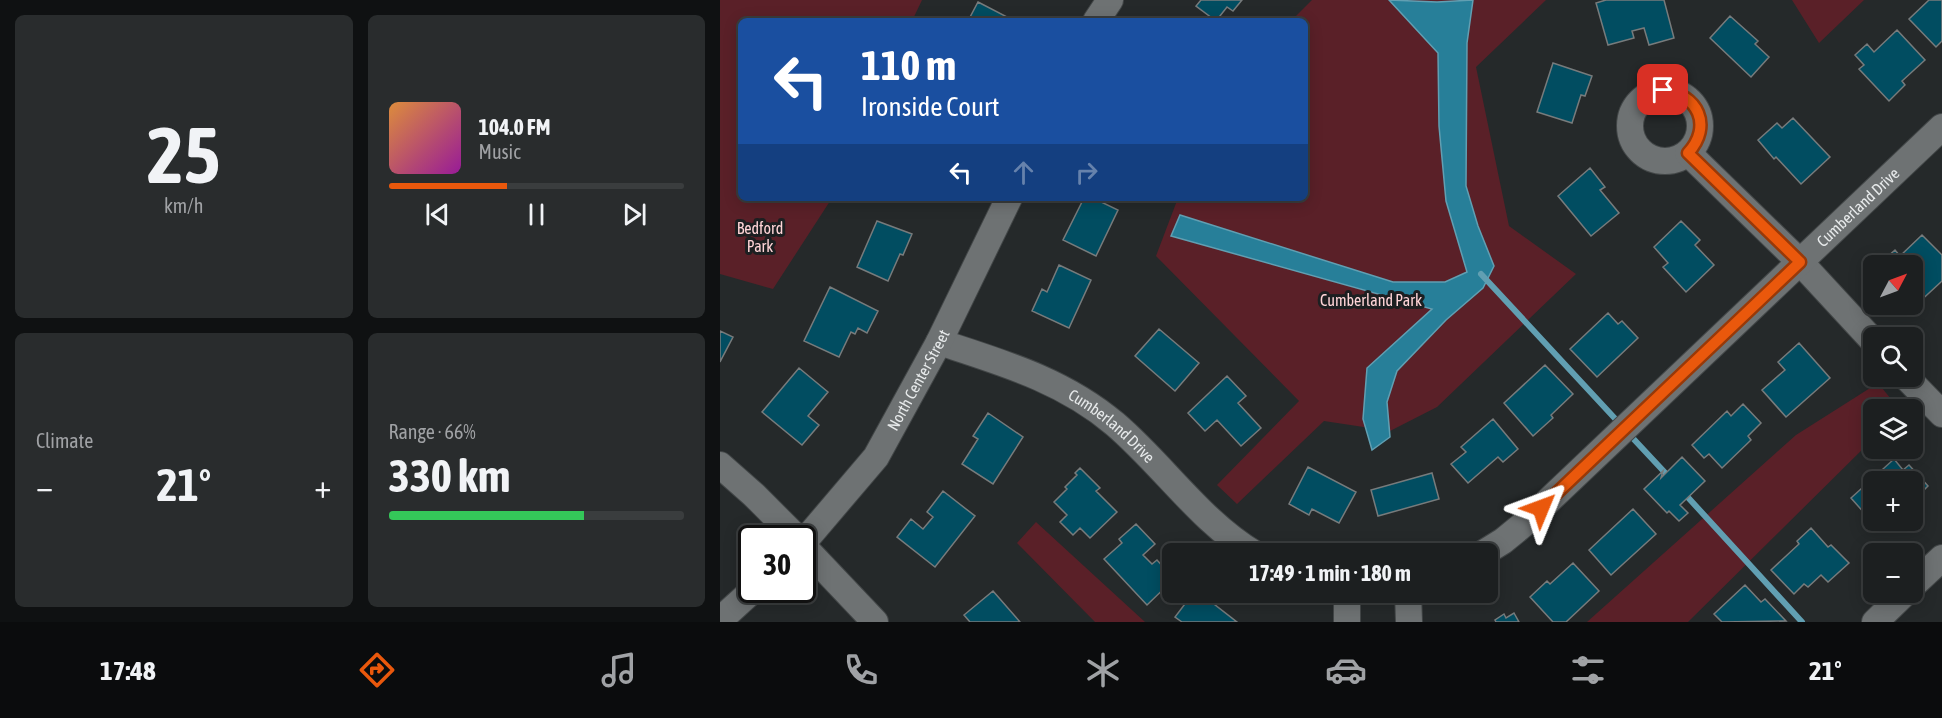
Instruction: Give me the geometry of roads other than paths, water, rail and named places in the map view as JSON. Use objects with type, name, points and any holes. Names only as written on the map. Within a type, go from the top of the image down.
[{"type":"street","points":[[1098,18],[1110,0]]},
{"type":"street","name":"Cumberland Drive","points":[[1498,544],[1525,523],[1942,128]]},
{"type":"street","points":[[1688,153],[1800,262],[1863,330]]},
{"type":"street","name":"North Center Street","points":[[816,528],[876,458],[939,342],[1008,201]]},
{"type":"street","name":"Cumberland Drive","points":[[939,342],[1040,377],[1082,399],[1115,425],[1158,465],[1221,531],[1239,543]]},
{"type":"street","points":[[1916,387],[1942,414]]},
{"type":"street","points":[[720,465],[784,525]]},
{"type":"street","points":[[1923,576],[1942,558]]},
{"type":"street","points":[[816,559],[875,622]]},
{"type":"street","points":[[720,620],[739,603]]},
{"type":"street","points":[[1347,603],[1347,622]]},
{"type":"street","points":[[1408,603],[1409,622]]},
{"type":"street","points":[[1875,622],[1895,603]]},
{"type":"water","points":[[1389,0],[1437,2],[1473,0],[1467,43],[1466,186],[1478,226],[1494,266],[1483,288],[1446,320],[1397,371],[1387,402],[1390,437],[1372,450],[1363,419],[1367,368],[1432,309],[1171,236],[1180,215],[1393,282],[1445,282],[1467,272],[1446,201],[1439,126],[1438,53]]},
{"type":"waterway","points":[[1481,274],[1621,425]]},
{"type":"waterway","points":[[1628,433],[1670,478]]},
{"type":"waterway","points":[[1683,492],[1802,622]]},
{"type":"park label","name":"Bedford Park","points":[[760,237]]},
{"type":"park label","name":"Cumberland Park","points":[[1371,300]]}]
